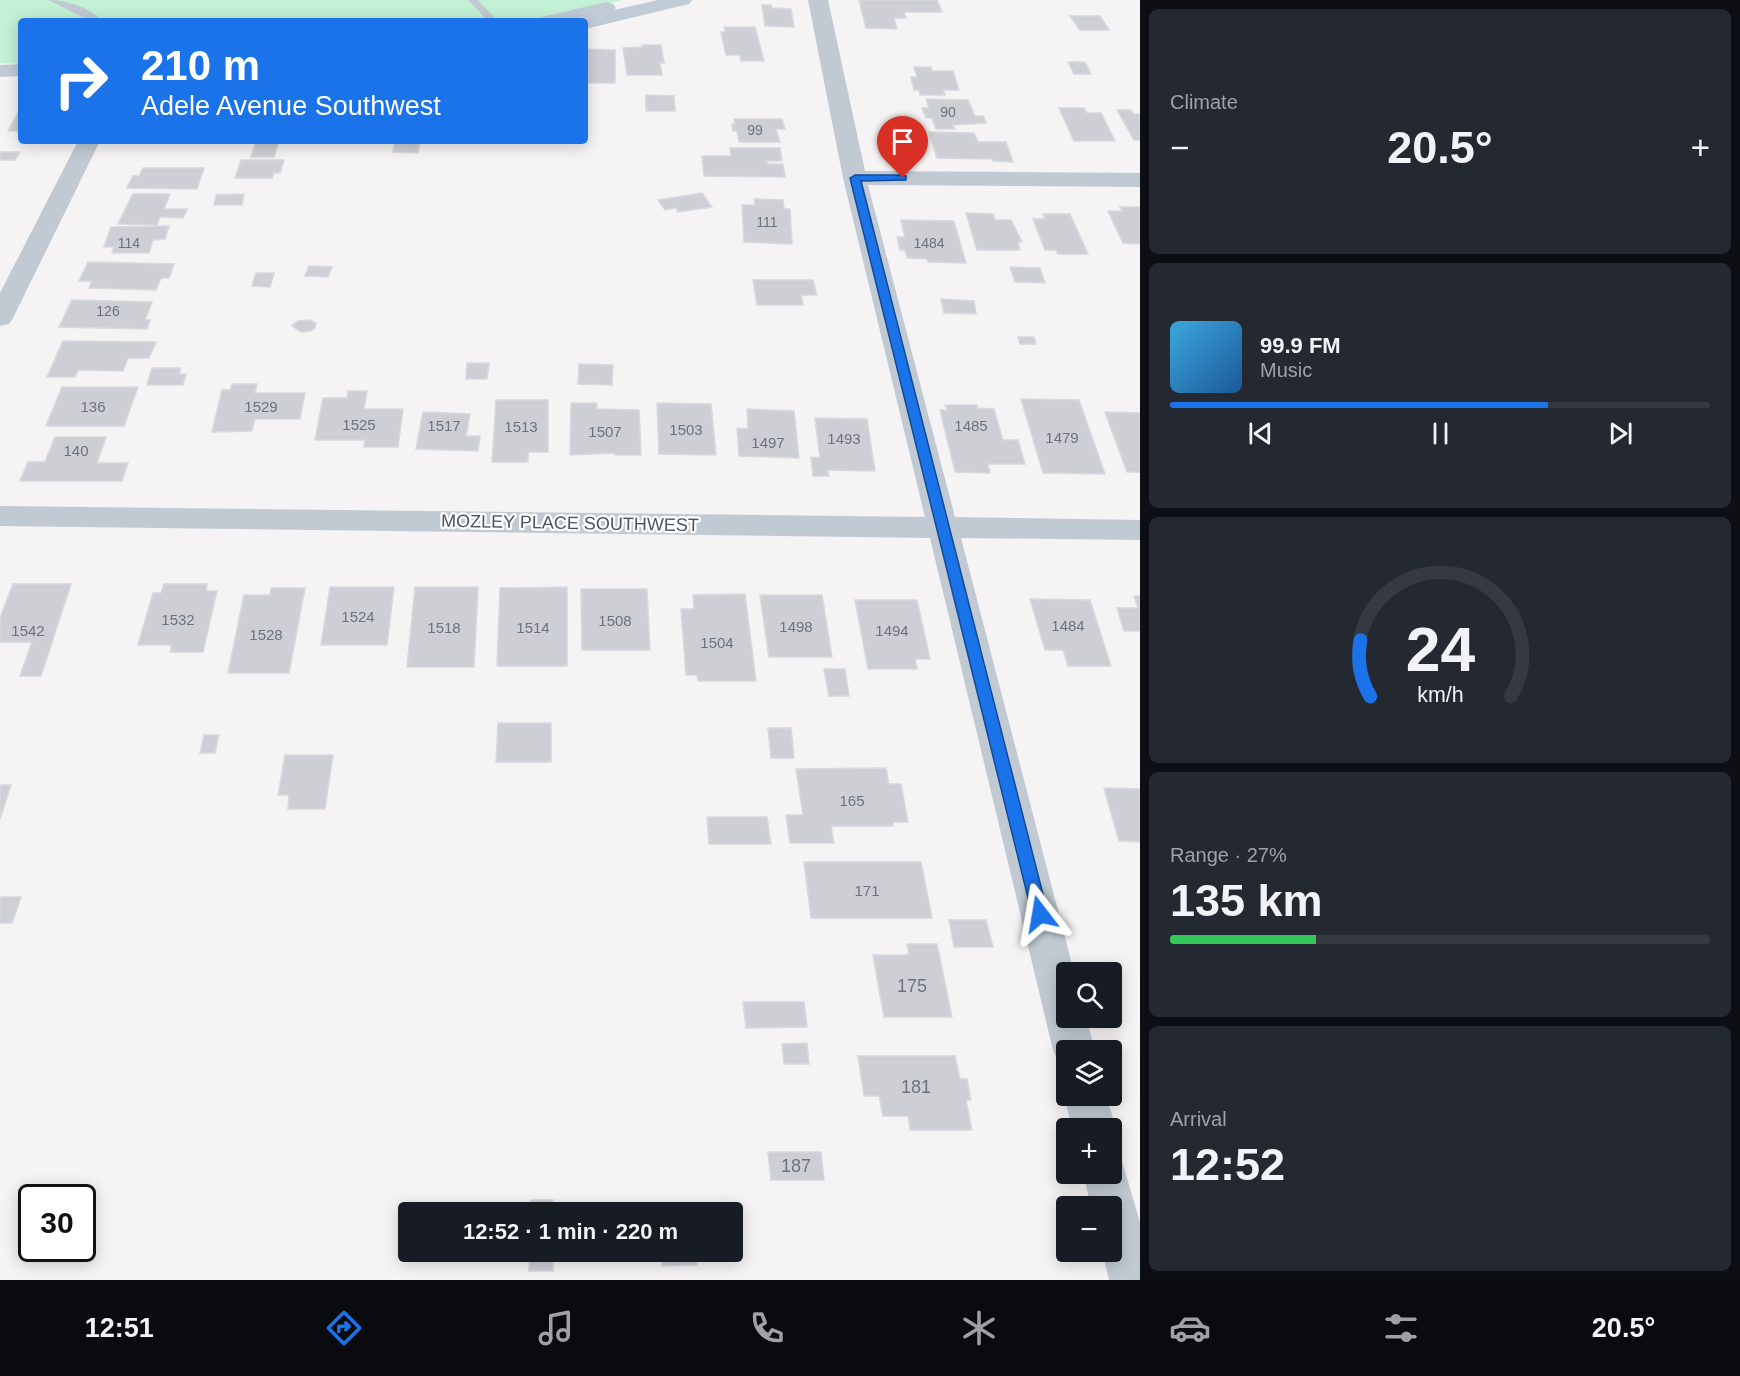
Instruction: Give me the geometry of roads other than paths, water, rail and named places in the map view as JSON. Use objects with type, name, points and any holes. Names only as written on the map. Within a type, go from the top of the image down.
[{"type":"main road","points":[[562,18],[643,0]]},
{"type":"main road","points":[[588,22],[682,0]]},
{"type":"main road","points":[[0,71],[18,70]]},
{"type":"street","points":[[818,0],[855,178],[1071,1040]]},
{"type":"street","points":[[0,318],[87,144]]},
{"type":"street","points":[[855,178],[1140,180]]},
{"type":"street","name":"MOZLEY PLACE SOUTHWEST","points":[[0,516],[1140,530]]},
{"type":"street","points":[[1108,1184],[1132,1280]]},
{"type":"lane","points":[[53,0],[93,18]]},
{"type":"lane","points":[[473,0],[490,18]]}]
